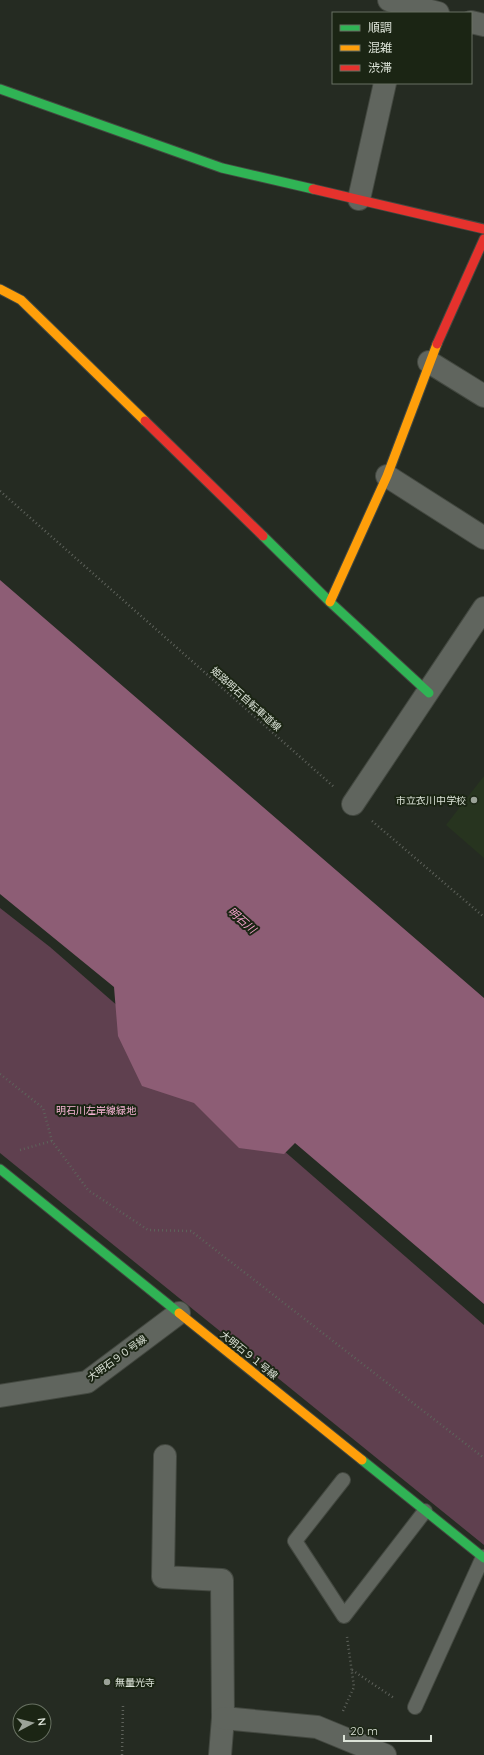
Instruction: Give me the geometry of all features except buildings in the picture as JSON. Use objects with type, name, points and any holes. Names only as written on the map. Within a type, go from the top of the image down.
[{"type":"street","points":[[399,4],[434,12]]},
{"type":"street","points":[[472,22],[484,25]]},
{"type":"street","points":[[359,198],[385,84]]},
{"type":"street","points":[[0,89],[222,168],[359,198],[484,229]]},
{"type":"street","points":[[330,602],[387,476],[429,362],[484,239]]},
{"type":"street","points":[[0,289],[21,300],[330,602],[429,693]]},
{"type":"street","points":[[429,362],[484,396]]},
{"type":"street","points":[[387,476],[484,538]]},
{"type":"street","points":[[353,804],[429,693],[484,608]]},
{"type":"street","name":"大明石９１号線","points":[[0,1169],[483,1557]]},
{"type":"street","name":"大明石９０号線","points":[[0,1396],[87,1382],[179,1313]]},
{"type":"street","points":[[165,1456],[163,1577],[222,1580],[223,1718],[220,1755]]},
{"type":"street","points":[[223,1718],[317,1727],[385,1755]]},
{"type":"lane","points":[[343,1480],[296,1542],[344,1616],[425,1511]]},
{"type":"lane","points":[[416,1707],[483,1557]]},
{"type":"path","name":"姫路明石自転車道線","points":[[0,491],[353,804],[484,917]]},
{"type":"path","points":[[0,1074],[43,1108],[52,1141],[88,1190],[148,1230],[191,1231],[484,1458]]},
{"type":"path","points":[[21,1150],[52,1141]]},
{"type":"path","points":[[332,1733],[354,1687],[344,1616]]},
{"type":"path","points":[[351,1670],[401,1702]]},
{"type":"path","points":[[122,1755],[123,1705]]},
{"type":"shaded area","name":"市立衣川中学校","points":[[484,776],[484,858],[446,825]]},
{"type":"green space","name":"明石川左岸線緑地","points":[[0,908],[50,947],[484,1325],[484,1545],[0,1153]]},
{"type":"water","name":"明石川","points":[[0,580],[484,998],[484,1304],[295,1143],[284,1154],[239,1148],[194,1103],[142,1086],[118,1036],[114,987],[0,894]]},
{"type":"traffic: fast","points":[[0,89],[222,168],[313,189]]},
{"type":"traffic: fast","points":[[263,536],[330,602],[429,693]]},
{"type":"traffic: fast","points":[[0,1169],[179,1313]]},
{"type":"traffic: fast","points":[[362,1460],[484,1558]]},
{"type":"traffic: slow","points":[[0,289],[21,300],[145,421]]},
{"type":"traffic: slow","points":[[330,602],[387,476],[437,344]]},
{"type":"traffic: slow","points":[[179,1313],[362,1460]]},
{"type":"traffic: jam","points":[[313,189],[484,229]]},
{"type":"traffic: jam","points":[[437,344],[484,239]]},
{"type":"traffic: jam","points":[[145,421],[263,536]]},
{"type":"place","name":"市立衣川中学校","points":[[474,800]]},
{"type":"place","name":"無量光寺","points":[[107,1682]]}]
